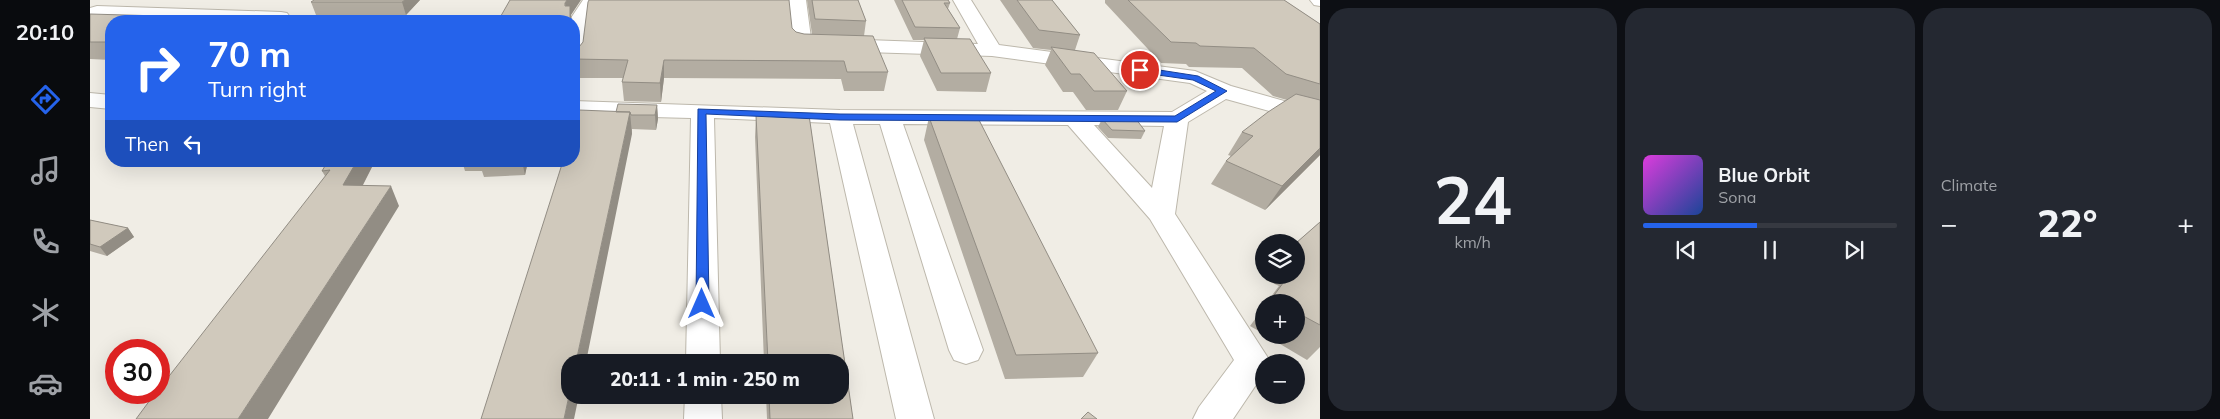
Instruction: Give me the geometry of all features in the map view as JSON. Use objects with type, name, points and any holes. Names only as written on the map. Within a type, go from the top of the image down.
[{"type":"street","points":[[94,12],[113,0]]},
{"type":"street","points":[[580,18],[592,0]]},
{"type":"street","points":[[797,0],[802,44],[992,50],[1195,78],[1223,91],[1320,118]]},
{"type":"street","points":[[962,0],[992,50]]},
{"type":"street","points":[[94,12],[206,15]]},
{"type":"street","points":[[580,108],[840,117],[1177,119],[1223,91]]},
{"type":"street","points":[[90,100],[105,101]]},
{"type":"street","points":[[702,111],[702,354]]},
{"type":"street","points":[[840,117],[915,419]]},
{"type":"street","points":[[889,117],[966,350]]},
{"type":"street","points":[[1075,119],[1161,214],[1253,361],[1212,419]]},
{"type":"street","points":[[1161,214],[1177,119]]},
{"type":"street","points":[[703,404],[703,419]]},
{"type":"building","points":[[314,0],[405,0],[402,2],[311,2]]},
{"type":"building","points":[[510,0],[567,0],[565,6],[570,6],[570,15],[501,15]]},
{"type":"building","points":[[589,0],[789,0],[792,28],[796,32],[804,34],[873,36],[888,72],[847,72],[844,61],[664,60],[660,83],[622,82],[628,60],[580,59],[580,46],[583,42]]},
{"type":"building","points":[[812,0],[858,0],[866,21],[815,19]]},
{"type":"building","points":[[902,0],[948,0],[950,3],[944,3],[960,28],[915,27]]},
{"type":"building","points":[[1017,0],[1052,0],[1080,35],[1039,30]]},
{"type":"building","points":[[1128,0],[1284,0],[1320,24],[1320,84],[1286,74],[1254,48],[1200,46],[1196,43],[1171,42]]},
{"type":"building","points":[[90,14],[125,15],[105,15],[105,42],[90,42]]},
{"type":"building","points":[[924,38],[970,39],[991,73],[941,73]]},
{"type":"building","points":[[1051,47],[1094,53],[1127,91],[1094,91],[1080,74],[1071,74]]},
{"type":"building","points":[[1296,94],[1320,100],[1320,148],[1282,186],[1226,161],[1253,136],[1242,132]]},
{"type":"building","points":[[618,104],[657,105],[655,115],[631,115],[630,112],[616,112]]},
{"type":"building","points":[[580,110],[630,112],[578,354],[561,354],[561,404],[567,404],[564,419],[481,419],[561,167],[580,167]]},
{"type":"building","points":[[756,115],[809,115],[844,354],[768,354]]},
{"type":"building","points":[[929,117],[978,118],[1098,353],[1016,355]]},
{"type":"building","points":[[1102,119],[1136,119],[1145,131],[1112,130]]},
{"type":"building","points":[[324,167],[354,167],[343,185],[391,186],[238,419],[136,419],[147,404],[170,404],[170,375],[330,170],[322,171]]},
{"type":"building","points":[[90,220],[128,228],[100,247],[90,244]]},
{"type":"building","points":[[1320,222],[1320,325],[1305,317],[1305,294],[1275,294],[1282,284],[1305,284],[1305,235]]},
{"type":"building","points":[[849,391],[853,419],[770,419],[769,404],[849,404]]},
{"type":"building","points":[[1088,412],[1097,419],[1081,419]]},
{"type":"route","points":[[702,304],[702,111],[840,117],[1177,119],[1223,91],[1195,78],[1140,70]]}]
